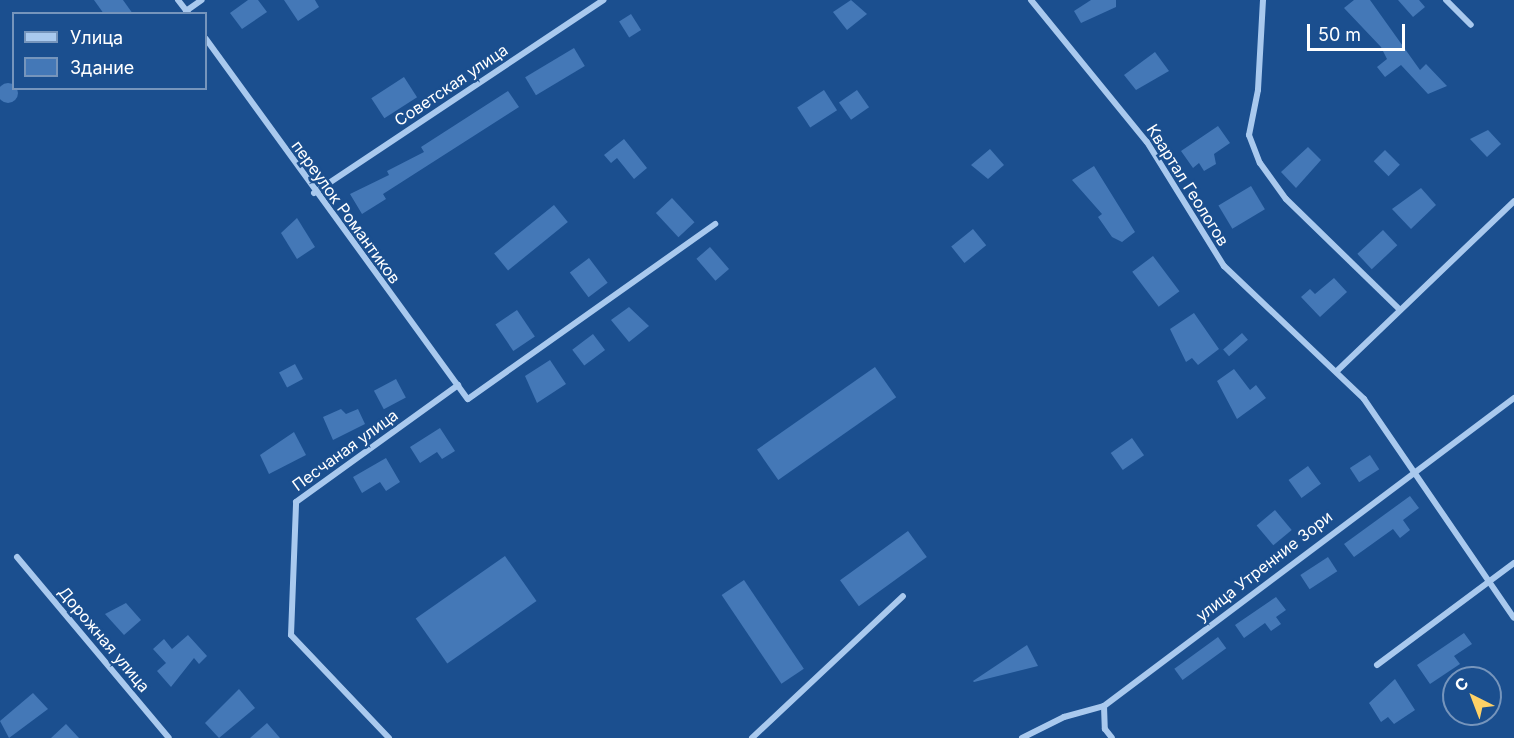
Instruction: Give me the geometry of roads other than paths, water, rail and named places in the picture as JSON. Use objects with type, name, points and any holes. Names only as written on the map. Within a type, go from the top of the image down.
[{"type":"street","points":[[178,0],[187,12],[202,0]]},
{"type":"street","name":"Советская улица","points":[[314,193],[603,0]]},
{"type":"street","name":"Квартал Геологов","points":[[1031,0],[1147,142],[1224,266],[1338,370],[1514,618]]},
{"type":"street","points":[[1263,0],[1258,90],[1249,135],[1260,163],[1286,199],[1400,310]]},
{"type":"street","points":[[1446,0],[1471,25]]},
{"type":"street","name":"переулок Романтиков","points":[[207,40],[314,193],[468,399],[715,224]]},
{"type":"street","points":[[1338,370],[1514,201]]},
{"type":"street","name":"Песчаная улица","points":[[389,738],[291,635],[296,502],[458,385]]},
{"type":"street","name":"улица Утренние Зори","points":[[1022,738],[1064,717],[1104,706],[1411,471],[1514,398]]},
{"type":"street","name":"Дорожная улица","points":[[17,557],[169,738]]},
{"type":"street","points":[[1377,665],[1514,562]]},
{"type":"street","points":[[752,738],[759,734],[903,596]]},
{"type":"street","points":[[1104,706],[1105,729],[1112,738]]}]
